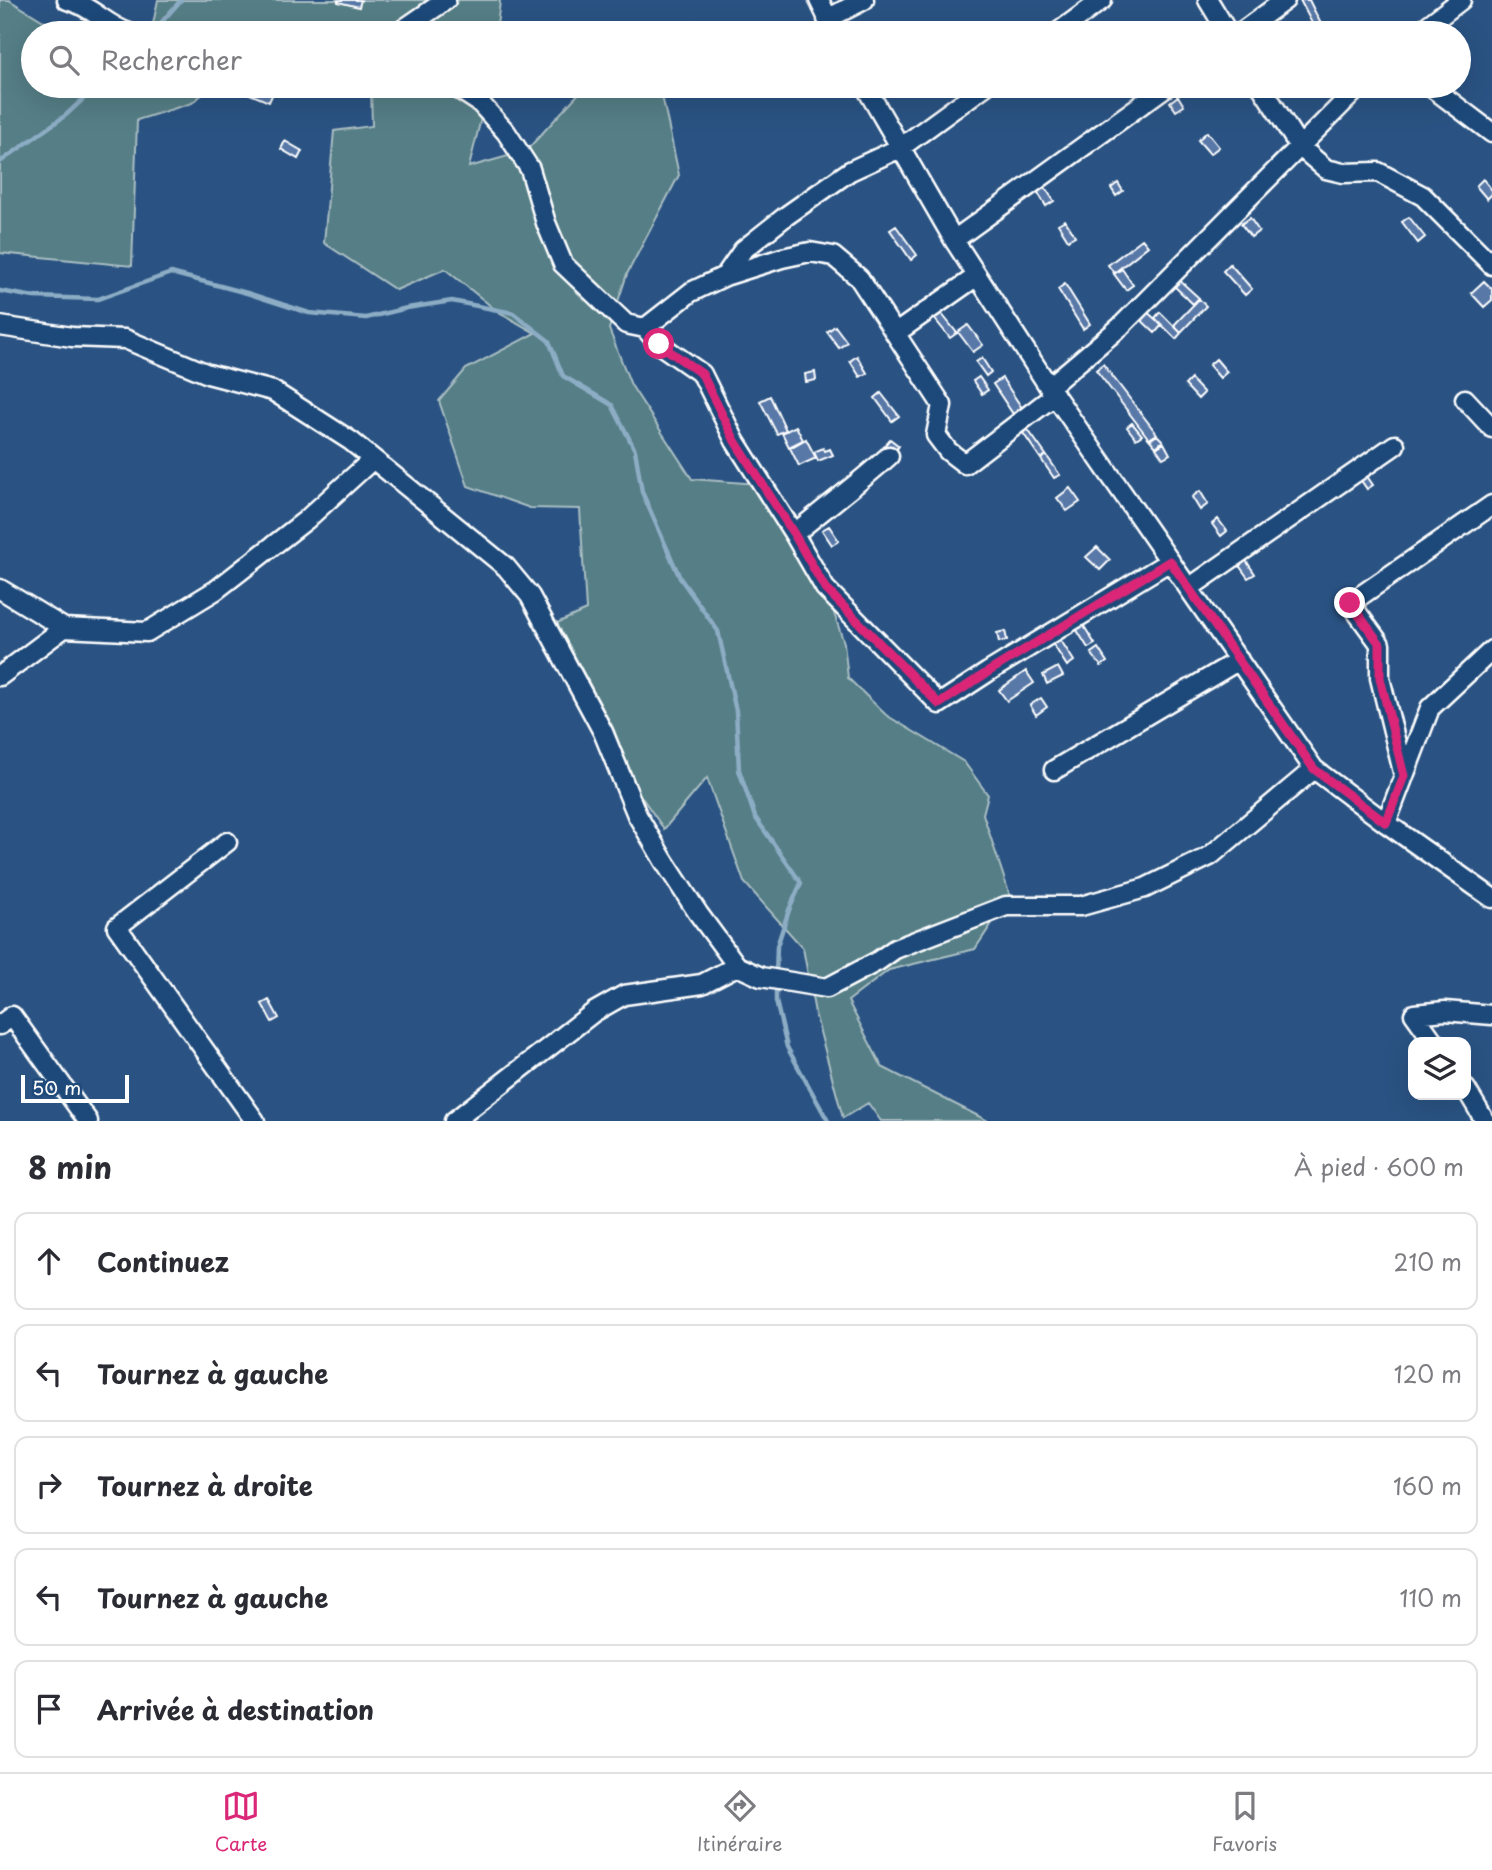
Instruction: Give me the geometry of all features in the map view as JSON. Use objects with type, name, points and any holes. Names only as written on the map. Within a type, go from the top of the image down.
[{"type":"street","points":[[67,0],[75,2],[105,21]]},
{"type":"street","points":[[415,21],[446,0]]},
{"type":"street","points":[[818,0],[828,21]]},
{"type":"street","points":[[837,21],[864,0]]},
{"type":"street","points":[[1073,21],[1102,0]]},
{"type":"street","points":[[1208,0],[1221,21]]},
{"type":"street","points":[[1256,21],[1285,0]]},
{"type":"street","points":[[1434,21],[1461,0]]},
{"type":"street","points":[[472,98],[506,132],[530,169],[546,223],[563,264],[626,324],[645,328],[659,344],[702,374],[735,441],[825,588],[939,704],[1170,561]]},
{"type":"street","points":[[872,98],[954,240],[1052,391],[1314,769],[1492,898]]},
{"type":"street","points":[[725,276],[743,250],[786,216],[850,171],[900,148],[969,98]]},
{"type":"street","points":[[954,240],[1150,98]]},
{"type":"street","points":[[1269,98],[1299,146],[1326,169],[1343,173],[1378,172],[1423,196],[1492,265]]},
{"type":"street","points":[[645,328],[691,292],[725,276],[782,258],[810,253],[833,256],[859,278],[942,404],[936,435],[948,451],[965,464],[1052,391],[1120,327],[1348,98]]},
{"type":"street","points":[[1446,98],[1492,133]]},
{"type":"street","points":[[896,333],[977,276]]},
{"type":"street","points":[[0,326],[72,337],[125,339],[208,374],[273,391],[351,441],[506,566],[530,596],[603,732],[637,815],[677,882],[737,967],[761,977],[827,988],[895,949],[1006,906],[1081,906],[1145,888],[1210,856],[1314,769]]},
{"type":"street","points":[[1465,400],[1492,428]]},
{"type":"street","points":[[1189,588],[1395,444]]},
{"type":"street","points":[[794,534],[889,456]]},
{"type":"street","points":[[0,589],[64,628],[147,632],[216,590],[306,520],[373,459]]},
{"type":"street","points":[[1404,776],[1380,678],[1380,644],[1350,603],[1492,505]]},
{"type":"street","points":[[0,676],[64,628]]},
{"type":"street","points":[[1386,823],[1430,708],[1492,650]]},
{"type":"street","points":[[1054,769],[1238,660]]},
{"type":"street","points":[[227,842],[117,927],[255,1121]]},
{"type":"street","points":[[454,1121],[594,1012],[624,995],[702,984],[737,967]]},
{"type":"street","points":[[1430,1037],[1414,1014],[1445,1011],[1492,1015]]},
{"type":"street","points":[[0,1025],[12,1016],[88,1121]]},
{"type":"street","points":[[1471,1097],[1485,1121]]},
{"type":"green space","points":[[0,0],[9,0],[43,21],[21,21],[21,98],[198,98],[192,103],[137,120],[132,266],[0,253]]},
{"type":"green space","points":[[158,0],[500,2],[498,21],[154,21]]},
{"type":"green space","points":[[371,98],[486,98],[469,167],[526,151],[575,98],[663,98],[679,175],[627,274],[609,329],[631,385],[692,479],[773,485],[806,530],[844,643],[848,678],[886,715],[964,762],[988,795],[983,814],[1010,896],[975,949],[889,970],[848,1001],[882,1067],[988,1121],[881,1121],[868,1103],[843,1118],[815,1013],[803,948],[744,882],[707,778],[664,829],[638,792],[614,730],[557,623],[586,610],[580,509],[530,508],[468,486],[439,401],[466,369],[535,333],[497,311],[445,269],[396,290],[324,243],[334,131],[372,126]]},
{"type":"building","points":[[338,0],[361,0],[359,7]]},
{"type":"building","points":[[1300,0],[1309,0],[1320,21],[1311,21]]},
{"type":"building","points":[[1179,98],[1184,106],[1176,111],[1170,102]]},
{"type":"building","points":[[1207,132],[1219,147],[1210,154],[1198,140]]},
{"type":"building","points":[[285,141],[302,151],[298,159],[281,149]]},
{"type":"building","points":[[1483,179],[1492,190],[1487,199],[1476,186]]},
{"type":"building","points":[[1118,183],[1123,191],[1116,196],[1111,188]]},
{"type":"building","points":[[1044,186],[1054,201],[1046,206],[1037,191]]},
{"type":"building","points":[[1409,217],[1425,237],[1418,243],[1402,222]]},
{"type":"building","points":[[1250,218],[1259,231],[1251,237],[1241,224]]},
{"type":"building","points":[[1065,220],[1075,236],[1068,240],[1058,224]]},
{"type":"building","points":[[896,226],[917,255],[911,260],[890,230]]},
{"type":"building","points":[[1142,239],[1148,246],[1114,273],[1108,265]]},
{"type":"building","points":[[1230,264],[1252,289],[1245,295],[1223,271]]},
{"type":"building","points":[[1122,269],[1133,285],[1126,290],[1114,274]]},
{"type":"building","points":[[1177,278],[1199,298],[1193,304],[1172,284]]},
{"type":"building","points":[[1484,281],[1492,289],[1492,300],[1484,307],[1471,293]]},
{"type":"building","points":[[1065,284],[1090,324],[1083,329],[1058,289]]},
{"type":"building","points":[[1199,299],[1206,306],[1181,332],[1174,325]]},
{"type":"building","points":[[1145,310],[1162,325],[1155,333],[1138,317]]},
{"type":"building","points":[[1160,312],[1181,333],[1176,339],[1155,318]]},
{"type":"building","points":[[941,313],[957,333],[950,338],[934,318]]},
{"type":"building","points":[[968,325],[983,345],[973,352],[958,332]]},
{"type":"building","points":[[835,326],[847,342],[839,348],[827,332]]},
{"type":"building","points":[[857,356],[867,373],[860,377],[850,361]]},
{"type":"building","points":[[982,358],[991,372],[986,376],[976,362]]},
{"type":"building","points":[[1216,359],[1227,372],[1220,378],[1209,365]]},
{"type":"building","points":[[1103,364],[1157,434],[1149,439],[1096,370]]},
{"type":"building","points":[[815,372],[816,380],[806,382],[805,374]]},
{"type":"building","points":[[979,377],[988,390],[982,394],[973,381]]},
{"type":"building","points":[[1002,378],[1022,408],[1013,414],[993,384]]},
{"type":"building","points":[[1191,379],[1204,393],[1198,399],[1185,385]]},
{"type":"building","points":[[881,393],[899,416],[892,421],[875,398]]},
{"type":"building","points":[[770,396],[786,430],[777,434],[760,401]]},
{"type":"building","points":[[1132,423],[1142,435],[1136,439],[1127,427]]},
{"type":"building","points":[[796,426],[803,440],[789,447],[782,433]]},
{"type":"building","points":[[1026,427],[1046,455],[1041,459],[1021,430]]},
{"type":"building","points":[[1157,435],[1163,441],[1156,447],[1150,440]]},
{"type":"building","points":[[806,439],[816,458],[799,466],[790,448]]},
{"type":"building","points":[[890,439],[899,446],[894,453],[884,446]]},
{"type":"building","points":[[1164,443],[1170,454],[1163,458],[1156,448]]},
{"type":"building","points":[[823,448],[824,451],[830,449],[833,455],[818,461],[814,452]]},
{"type":"building","points":[[1046,455],[1060,475],[1054,478],[1041,459]]},
{"type":"building","points":[[1364,472],[1373,485],[1367,489],[1358,476]]},
{"type":"building","points":[[1070,488],[1080,502],[1067,511],[1057,498]]},
{"type":"building","points":[[1200,491],[1208,504],[1200,510],[1192,497]]},
{"type":"building","points":[[1218,519],[1227,531],[1221,536],[1212,524]]},
{"type":"building","points":[[829,526],[839,541],[832,545],[822,530]]},
{"type":"building","points":[[1097,547],[1110,560],[1100,570],[1086,557]]},
{"type":"building","points":[[1245,559],[1255,574],[1248,578],[1238,564]]},
{"type":"building","points":[[1082,623],[1095,644],[1088,648],[1075,627]]},
{"type":"building","points":[[1005,631],[1007,640],[999,642],[997,633]]},
{"type":"building","points":[[1060,639],[1074,661],[1067,666],[1053,644]]},
{"type":"building","points":[[1098,648],[1107,662],[1101,666],[1091,653]]},
{"type":"building","points":[[1058,667],[1063,676],[1047,684],[1043,675]]},
{"type":"building","points":[[1026,671],[1034,683],[1007,701],[999,690]]},
{"type":"building","points":[[1041,698],[1047,707],[1036,715],[1030,705]]},
{"type":"building","points":[[269,1000],[279,1018],[272,1022],[262,1004]]},
{"type":"waterway","points":[[163,21],[181,0]]},
{"type":"waterway","points":[[0,162],[66,115],[84,98]]},
{"type":"waterway","points":[[0,291],[34,297],[98,299],[171,273],[309,313],[366,318],[452,301],[513,313],[549,341],[563,376],[612,405],[635,450],[642,492],[680,578],[718,631],[736,711],[739,770],[755,817],[801,883],[777,946],[776,975]]},
{"type":"waterway","points":[[776,984],[776,1001],[787,1047],[828,1121]]},
{"type":"route","points":[[659,344],[702,374],[735,441],[825,588],[939,704],[1170,561],[1314,769],[1386,823],[1404,776],[1380,678],[1380,644],[1350,603]]}]
